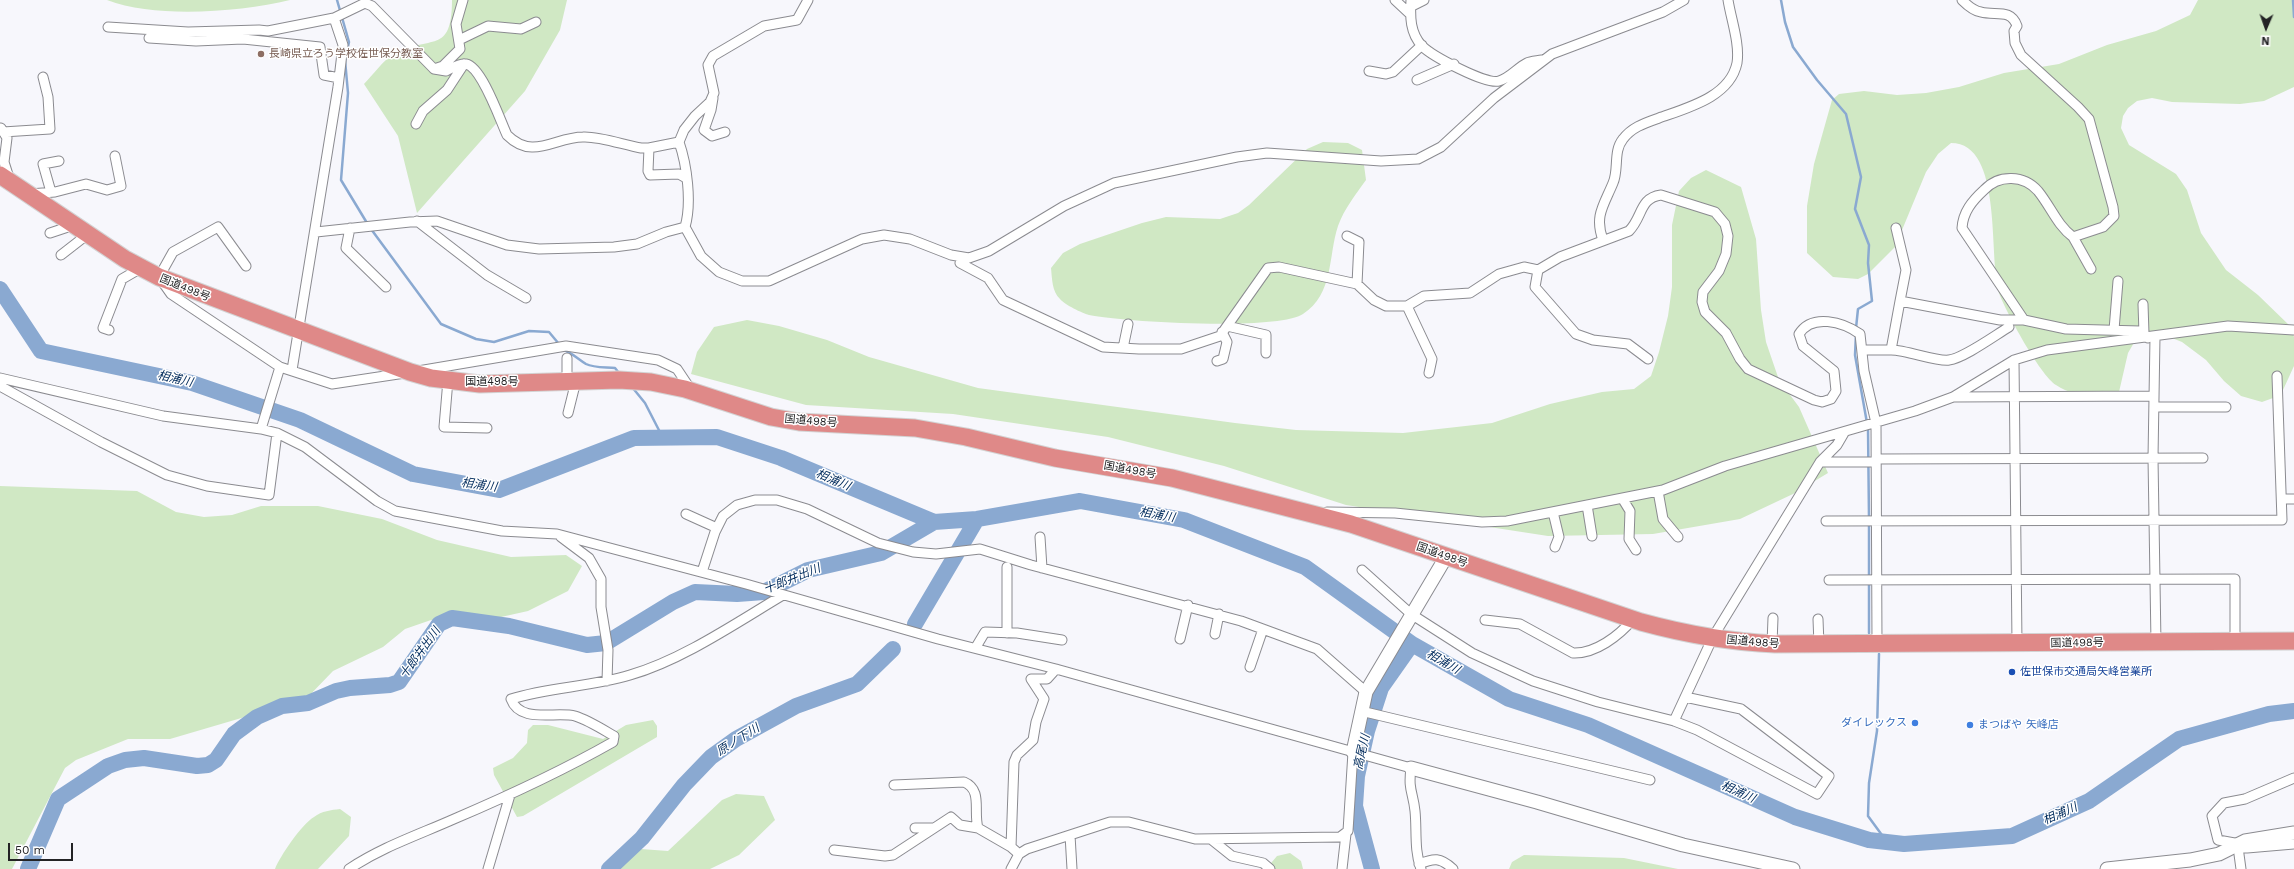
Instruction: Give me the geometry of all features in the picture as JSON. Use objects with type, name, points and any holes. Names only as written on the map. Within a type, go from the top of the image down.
[{"type":"highway","name":"国道498号","points":[[5,179],[74,225],[159,278],[410,372],[448,380],[480,384],[619,380],[644,382],[691,391],[771,417],[799,422],[915,428],[966,437],[1055,458],[1179,480],[1309,512],[1351,524],[1633,619],[1672,630],[1713,637],[1772,644],[1819,645],[1877,643],[2017,644],[2294,642]]},
{"type":"street","points":[[434,69],[443,66],[460,49],[456,24],[463,0]]},
{"type":"street","points":[[725,132],[712,136],[704,130],[712,110],[714,95],[708,65],[713,56],[764,26],[797,20],[808,0]]},
{"type":"street","points":[[1395,0],[1410,7]]},
{"type":"street","points":[[1410,7],[1424,0]]},
{"type":"street","points":[[714,95],[710,102],[695,116],[684,130],[679,142],[686,161],[688,217],[685,227],[701,256],[719,272],[742,281],[769,281],[862,239],[884,235],[910,239],[951,255],[969,258],[989,251],[1064,206],[1121,182],[1237,157],[1266,153],[1381,161],[1418,158],[1441,147],[1494,98],[1552,54],[1663,12],[1684,0]]},
{"type":"street","points":[[1603,240],[1598,227],[1598,218],[1615,179],[1617,156],[1622,140],[1635,127],[1701,103],[1717,92],[1734,74],[1737,62],[1736,44],[1728,0]]},
{"type":"street","points":[[1962,0],[1967,5],[1980,12],[2008,14],[2015,18],[2017,26],[2014,31],[2015,43],[2021,55],[2078,107],[2088,119],[2114,207],[2114,216],[2103,227],[2073,237]]},
{"type":"street","points":[[108,26],[188,32],[268,31],[336,17],[365,3],[372,6],[434,69],[446,71],[460,64],[468,64],[478,72],[506,135],[515,143],[545,147],[583,136],[641,148],[649,148],[679,142]]},
{"type":"street","points":[[1410,7],[1410,24],[1422,45],[1454,64],[1489,81],[1498,82],[1507,78],[1528,62],[1543,60]]},
{"type":"street","points":[[292,370],[316,232],[339,78],[343,45],[336,17]]},
{"type":"street","points":[[459,40],[488,26],[521,29],[536,22]]},
{"type":"street","points":[[149,38],[196,41],[243,39],[320,47],[324,75],[339,78]]},
{"type":"street","points":[[1369,71],[1386,74],[1393,72],[1422,45]]},
{"type":"street","points":[[416,124],[423,111],[447,90],[464,64]]},
{"type":"street","points":[[1416,80],[1454,64]]},
{"type":"street","points":[[5,179],[4,162],[7,138],[2,129],[50,129],[48,97],[43,77]]},
{"type":"street","points":[[649,148],[648,172],[650,175],[679,174],[686,178]]},
{"type":"street","points":[[28,194],[51,192],[86,184],[107,190],[121,186],[115,156]]},
{"type":"street","points":[[51,192],[43,164],[60,161]]},
{"type":"street","points":[[2024,320],[1962,228],[1963,217],[1985,188],[1998,180],[2012,177],[2037,190],[2062,229],[2073,237],[2091,269]]},
{"type":"street","points":[[960,263],[988,278],[1003,300],[1103,347],[1180,349],[1220,336],[1268,268],[1279,267],[1357,284],[1374,300],[1386,306],[1407,306],[1424,296],[1470,293],[1499,274],[1524,267],[1538,270],[1560,257],[1629,231],[1637,224],[1646,201],[1653,196],[1661,195],[1715,212],[1725,224],[1728,236],[1727,248],[1719,271],[1703,292],[1702,302],[1705,312],[1726,333],[1740,359],[1748,369],[1814,400],[1822,402],[1831,399],[1836,391],[1834,371],[1803,346],[1800,334],[1804,326],[1814,322],[1834,322],[1851,328],[1860,334],[1863,350],[1864,371],[1874,423],[1874,521],[1877,643]]},
{"type":"street","points":[[316,232],[417,221],[437,221],[507,245],[540,249],[614,247],[637,244],[666,232],[685,227]]},
{"type":"street","points":[[417,221],[487,276],[526,298]]},
{"type":"street","points":[[50,233],[74,225]]},
{"type":"street","points":[[246,266],[218,227],[172,252],[159,278],[171,294],[280,367],[332,384],[566,346],[658,360],[677,370],[691,391]]},
{"type":"street","points":[[350,228],[346,248],[380,284]]},
{"type":"street","points":[[1891,350],[1906,270],[1896,228]]},
{"type":"street","points":[[61,255],[88,234]]},
{"type":"street","points":[[1347,236],[1359,242],[1357,284]]},
{"type":"street","points":[[109,330],[103,328],[122,279],[141,268]]},
{"type":"street","points":[[1538,270],[1535,287],[1576,334],[1593,340],[1628,344],[1648,359]]},
{"type":"street","points":[[2114,330],[2118,281]]},
{"type":"street","points":[[1900,301],[2000,320],[2024,320],[2066,329],[2140,331],[2149,336]]},
{"type":"street","points":[[2143,304],[2149,336],[2154,396],[2156,643]]},
{"type":"street","points":[[1407,306],[1432,359],[1429,373]]},
{"type":"street","points":[[1124,348],[1128,324]]},
{"type":"street","points":[[1309,512],[1395,513],[1482,522],[1507,521],[1658,491],[1725,466],[1844,433],[1915,411],[1953,397],[1978,380],[2014,360],[2047,350],[2104,341],[2228,326],[2294,330]]},
{"type":"street","points":[[1863,350],[1900,350],[1948,360],[1976,341],[2009,327]]},
{"type":"street","points":[[1225,329],[1266,335],[1266,353]]},
{"type":"street","points":[[1217,361],[1223,359],[1227,342],[1225,329]]},
{"type":"street","points":[[567,358],[572,381],[568,413]]},
{"type":"street","points":[[2014,360],[2015,580],[2017,644]]},
{"type":"street","points":[[262,427],[280,367]]},
{"type":"street","points":[[1826,521],[2282,520],[2277,376]]},
{"type":"street","points":[[0,378],[163,416],[262,427],[305,447],[377,501],[395,511],[502,531],[557,534],[702,572],[938,639],[976,647],[1356,753],[1372,756],[1683,845],[1793,869]]},
{"type":"street","points":[[448,380],[444,427],[486,428]]},
{"type":"street","points":[[0,386],[101,442],[167,475],[207,486],[269,495],[277,434]]},
{"type":"street","points":[[1953,397],[2154,396]]},
{"type":"street","points":[[2154,407],[2226,407]]},
{"type":"street","points":[[1674,721],[1713,637],[1820,462],[1837,445],[1844,433]]},
{"type":"street","points":[[1820,462],[2015,458],[2203,458]]},
{"type":"street","points":[[1658,491],[1663,519],[1678,537]]},
{"type":"street","points":[[1622,498],[1630,511],[1629,538],[1636,550]]},
{"type":"street","points":[[2282,499],[2294,499]]},
{"type":"street","points":[[702,572],[717,528],[723,516],[737,505],[755,500],[777,500],[807,509],[878,543],[913,552],[936,554],[980,549],[1042,568],[1219,614],[1317,649],[1366,692]]},
{"type":"street","points":[[1587,505],[1592,536]]},
{"type":"street","points":[[1553,512],[1559,537],[1555,547]]},
{"type":"street","points":[[686,514],[717,528]]},
{"type":"street","points":[[557,534],[589,558],[601,579],[601,607],[608,650],[607,681]]},
{"type":"street","points":[[1040,537],[1042,568]]},
{"type":"street","points":[[1342,869],[1346,834],[1349,826],[1356,753],[1364,712],[1366,692],[1446,557]]},
{"type":"street","points":[[1007,567],[1007,633]]},
{"type":"street","points":[[1362,570],[1410,617],[1472,653],[1533,681],[1598,702],[1674,721],[1730,746],[1817,794],[1829,776],[1741,709],[1685,697]]},
{"type":"street","points":[[1829,580],[2234,579],[2236,643]]},
{"type":"street","points":[[349,869],[366,858],[393,845],[510,795],[613,742],[614,736],[576,717],[563,714],[538,715],[523,712],[514,706],[511,699],[529,694],[607,681],[658,666],[783,595]]},
{"type":"street","points":[[1180,639],[1188,605]]},
{"type":"street","points":[[1215,634],[1219,614]]},
{"type":"street","points":[[1772,644],[1773,618]]},
{"type":"street","points":[[1485,620],[1520,624],[1572,653],[1579,654],[1588,652],[1623,631],[1633,619]]},
{"type":"street","points":[[1818,619],[1819,645]]},
{"type":"street","points":[[1250,667],[1263,629]]},
{"type":"street","points":[[976,647],[985,632],[1007,633],[1062,640]]},
{"type":"street","points":[[1011,847],[1014,762],[1017,755],[1033,740],[1036,722],[1044,699],[1030,679],[1047,679],[1056,669]]},
{"type":"street","points":[[1364,712],[1650,780]]},
{"type":"street","points":[[1411,768],[1408,785],[1415,810],[1418,867],[1433,859],[1453,868]]},
{"type":"street","points":[[2294,778],[2245,799],[2224,803],[2212,816],[2218,840],[2237,846],[2294,844]]},
{"type":"street","points":[[894,785],[964,782],[972,785],[976,792],[975,820],[978,828]]},
{"type":"street","points":[[488,869],[510,795]]},
{"type":"street","points":[[834,850],[885,856],[893,855],[932,828],[951,817],[960,825],[978,828],[1011,847],[1019,854]]},
{"type":"street","points":[[1011,869],[1019,854],[1070,834],[1110,822],[1128,822],[1195,839],[1212,840],[1331,838],[1340,837],[1346,834]]},
{"type":"street","points":[[915,828],[932,828]]},
{"type":"street","points":[[2107,869],[2190,860],[2219,854],[2237,846],[2294,833]]},
{"type":"street","points":[[1070,834],[1072,869]]},
{"type":"street","points":[[1212,840],[1232,856],[1263,863],[1270,869]]},
{"type":"street","points":[[2237,846],[2241,869]]},
{"type":"green space","points":[[107,0],[290,0],[247,8],[198,12],[173,12],[127,6]]},
{"type":"green space","points":[[452,0],[567,0],[560,30],[525,91],[417,213],[398,136],[364,84],[382,64],[394,54],[407,48],[436,40],[443,36],[448,29],[451,18]]},
{"type":"green space","points":[[2198,0],[2294,0],[2294,87],[2264,101],[2240,104],[2172,102],[2152,98],[2137,101],[2128,108],[2123,116],[2121,128],[2129,145],[2176,174],[2187,190],[2201,233],[2226,270],[2258,295],[2290,326],[2294,337],[2294,366],[2283,390],[2273,398],[2262,402],[2241,396],[2224,381],[2206,360],[2182,342],[2157,332],[2139,334],[2128,353],[2119,392],[2107,396],[2083,395],[2070,392],[2056,385],[2049,379],[2033,357],[2016,328],[1999,293],[1996,277],[1991,205],[1987,181],[1979,162],[1968,148],[1951,143],[1938,154],[1926,172],[1895,247],[1868,274],[1858,279],[1833,277],[1807,253],[1807,206],[1814,164],[1832,100],[1839,94],[1864,91],[1897,95],[1926,93],[1959,87],[2004,73],[2059,64],[2107,45],[2156,31],[2190,15]]},
{"type":"green space","points":[[1323,142],[1348,143],[1362,150],[1366,180],[1354,196],[1338,226],[1328,274],[1320,296],[1313,306],[1303,314],[1288,319],[1233,324],[1199,324],[1107,318],[1086,314],[1066,304],[1055,293],[1051,268],[1063,253],[1080,244],[1142,223],[1166,217],[1220,219],[1238,213],[1249,205],[1307,149]]},
{"type":"green space","points":[[1706,170],[1741,187],[1756,239],[1761,310],[1766,342],[1779,380],[1799,407],[1828,473],[1793,494],[1740,519],[1653,534],[1548,536],[1346,505],[1224,466],[1108,437],[953,414],[806,405],[691,374],[697,352],[714,327],[747,320],[779,326],[827,340],[869,357],[978,388],[1296,430],[1403,433],[1492,423],[1550,404],[1602,392],[1634,389],[1651,376],[1668,316],[1672,287],[1672,225],[1679,191],[1691,178]]},
{"type":"green space","points":[[0,486],[137,491],[176,512],[204,517],[232,515],[261,506],[318,506],[382,519],[437,540],[511,557],[566,555],[582,566],[568,591],[528,611],[501,617],[431,620],[405,629],[383,647],[333,671],[306,699],[170,739],[128,739],[76,760],[65,768],[12,869],[0,869]]},
{"type":"green space","points":[[653,720],[657,726],[657,737],[523,816],[517,817],[494,775],[493,768],[513,758],[527,743],[528,730],[533,725],[548,725],[603,739],[626,725]]},
{"type":"green space","points":[[736,794],[764,796],[775,820],[739,855],[710,869],[613,869],[641,849],[668,851],[722,800]]},
{"type":"green space","points":[[340,809],[351,817],[349,836],[318,869],[275,869],[292,841],[309,821],[323,812]]},
{"type":"green space","points":[[1290,853],[1301,861],[1303,869],[1266,869],[1277,856]]},
{"type":"green space","points":[[1524,855],[1624,858],[1678,869],[1509,869],[1512,862]]},
{"type":"waterway","points":[[337,0],[349,42],[345,60],[348,93],[341,180],[367,223]]},
{"type":"waterway","points":[[1781,0],[1785,22],[1793,47],[1817,80],[1846,114],[1861,177],[1855,209],[1869,245],[1868,263],[1872,301],[1858,309],[1856,328]]},
{"type":"waterway","points":[[2293,0],[2294,17]]},
{"type":"waterway","points":[[371,229],[441,324],[476,339],[494,342],[529,331],[549,332],[559,344]]},
{"type":"waterway","name":"相浦川","points":[[0,289],[41,351],[192,383],[300,420],[413,474],[499,490],[634,438],[717,437],[781,458],[934,522],[977,519],[1080,501],[1184,520],[1305,567],[1412,644],[1509,699],[1588,725],[1795,817],[1869,840],[1904,844],[2012,836],[2089,801],[2179,739],[2269,714],[2294,711]]},
{"type":"waterway","points":[[1856,333],[1855,355],[1867,423]]},
{"type":"waterway","points":[[564,350],[586,364],[596,367],[615,368],[619,373]]},
{"type":"waterway","points":[[632,387],[645,403],[663,438]]},
{"type":"waterway","points":[[1868,428],[1869,519]]},
{"type":"waterway","name":"原ノ下川","points":[[915,624],[977,519]]},
{"type":"waterway","name":"十郎井出川","points":[[28,869],[58,799],[108,766],[125,760],[144,758],[197,766],[208,765],[216,760],[234,734],[257,717],[282,706],[308,703],[336,691],[350,688],[390,685],[399,682],[439,624],[452,618],[509,626],[587,645],[606,643],[673,602],[695,592],[737,594],[764,592],[808,570],[881,553],[934,522]]},
{"type":"waterway","points":[[1869,524],[1869,633]]},
{"type":"waterway","name":"高尾川","points":[[1372,869],[1355,806],[1357,776],[1367,731],[1381,688],[1412,644]]},
{"type":"waterway","name":"原ノ下川","points":[[609,869],[642,838],[684,785],[711,757],[736,739],[796,706],[857,684],[893,649]]},
{"type":"waterway","points":[[1879,654],[1877,731],[1869,783],[1868,816],[1887,842]]},
{"type":"place","name":"長崎県立ろう学校佐世保分教室","points":[[261,54]]},
{"type":"place","name":"佐世保市交通局矢峰営業所","points":[[2012,672]]},
{"type":"place","name":"ダイレックス","points":[[1915,723]]},
{"type":"place","name":"まつばや 矢峰店","points":[[1970,725]]}]
